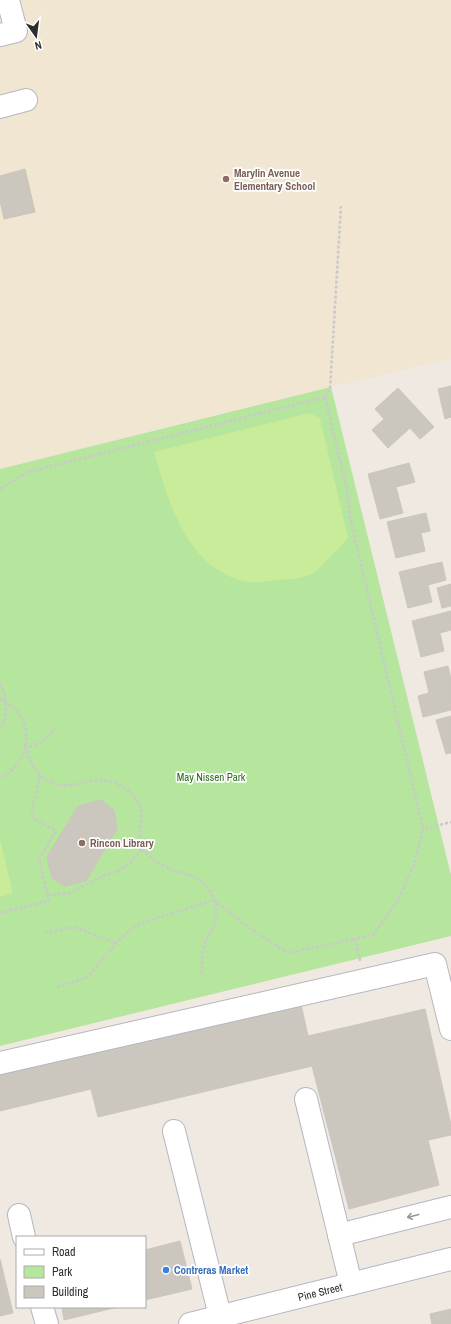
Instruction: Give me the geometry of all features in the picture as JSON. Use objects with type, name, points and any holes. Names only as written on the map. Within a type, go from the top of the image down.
[{"type":"street","points":[[0,35],[16,31],[8,0]]},
{"type":"street","points":[[0,107],[26,100]]},
{"type":"street","points":[[0,1063],[435,964],[451,1029]]},
{"type":"street","points":[[306,1099],[351,1284]]},
{"type":"street","points":[[174,1131],[220,1316]]},
{"type":"street","points":[[339,1235],[451,1207]]},
{"type":"street","points":[[19,1215],[24,1236]]},
{"type":"street","name":"Pine Street","points":[[190,1324],[451,1259]]},
{"type":"street","points":[[42,1308],[47,1324]]},
{"type":"path","points":[[0,489],[28,472],[325,397],[330,389],[341,206]]},
{"type":"path","points":[[214,900],[250,928],[288,953],[374,935],[397,902],[414,865],[423,829],[350,517],[346,490],[325,397]]},
{"type":"path","points":[[0,684],[6,702],[5,718],[0,728]]},
{"type":"path","points":[[0,699],[18,712],[25,726],[27,739],[23,757],[16,767],[0,778]]},
{"type":"path","points":[[26,747],[35,746],[44,740],[53,731],[56,725]]},
{"type":"path","points":[[26,747],[29,761],[40,776],[56,784],[64,786],[97,780],[117,784],[125,788],[137,799],[141,806],[142,824],[139,838],[142,849],[163,866],[199,878],[210,890],[214,900],[216,912],[215,922],[204,946],[202,974]]},
{"type":"path","points":[[0,913],[49,901],[39,859],[56,831],[32,818],[32,810],[40,776]]},
{"type":"path","points":[[423,829],[451,822]]},
{"type":"path","points":[[47,895],[70,893],[105,875],[116,872],[128,865],[142,849]]},
{"type":"path","points":[[57,987],[88,977],[116,943],[136,925],[214,900]]},
{"type":"path","points":[[45,933],[74,927],[116,943]]},
{"type":"path","points":[[355,939],[365,980]]},
{"type":"shaded area","name":"Marylin Avenue Elementary School","points":[[0,0],[451,0],[451,359],[331,387],[0,469]]},
{"type":"green space","name":"May Nissen Park","points":[[331,387],[451,875],[451,936],[0,1046],[0,469]]},
{"type":"green space","points":[[310,413],[320,419],[348,538],[314,573],[305,576],[253,582],[239,580],[220,572],[205,560],[192,545],[182,528],[166,490],[154,452]]},
{"type":"green space","points":[[0,840],[13,893],[0,897]]},
{"type":"building","points":[[25,169],[35,212],[4,219],[0,201],[0,176]]},
{"type":"building","points":[[451,386],[451,417],[445,419],[438,389]]},
{"type":"building","points":[[398,388],[434,427],[420,439],[410,428],[388,448],[372,430],[384,419],[375,409]]},
{"type":"building","points":[[409,463],[415,482],[396,487],[403,513],[380,519],[368,474]]},
{"type":"building","points":[[426,513],[430,531],[421,533],[425,551],[396,558],[387,522]]},
{"type":"building","points":[[442,562],[446,580],[428,585],[432,602],[408,608],[399,572]]},
{"type":"building","points":[[451,584],[451,606],[442,608],[437,588]]},
{"type":"building","points":[[451,611],[451,630],[440,633],[444,651],[421,657],[412,621]]},
{"type":"building","points":[[448,666],[451,679],[451,710],[423,717],[418,696],[429,693],[424,672]]},
{"type":"building","points":[[451,716],[451,753],[446,754],[436,720]]},
{"type":"building","name":"Rincon Library","points":[[101,800],[114,810],[117,829],[86,881],[65,886],[52,878],[47,857],[78,806]]},
{"type":"building","points":[[300,1000],[308,1036],[425,1009],[451,1125],[451,1135],[428,1140],[439,1185],[349,1209],[312,1066],[98,1117],[91,1089],[0,1111],[0,1073]]},
{"type":"building","name":"Contreras Market","points":[[180,1241],[192,1289],[146,1300],[146,1250]]},
{"type":"building","points":[[0,1259],[13,1313],[0,1316]]},
{"type":"building","points":[[62,1308],[114,1308],[64,1320]]},
{"type":"building","points":[[451,1309],[451,1324],[432,1324],[430,1314]]},
{"type":"place","name":"Marylin Avenue Elementary School","points":[[226,179]]},
{"type":"place","name":"Rincon Library","points":[[82,843]]},
{"type":"place","name":"Contreras Market","points":[[166,1270]]}]
